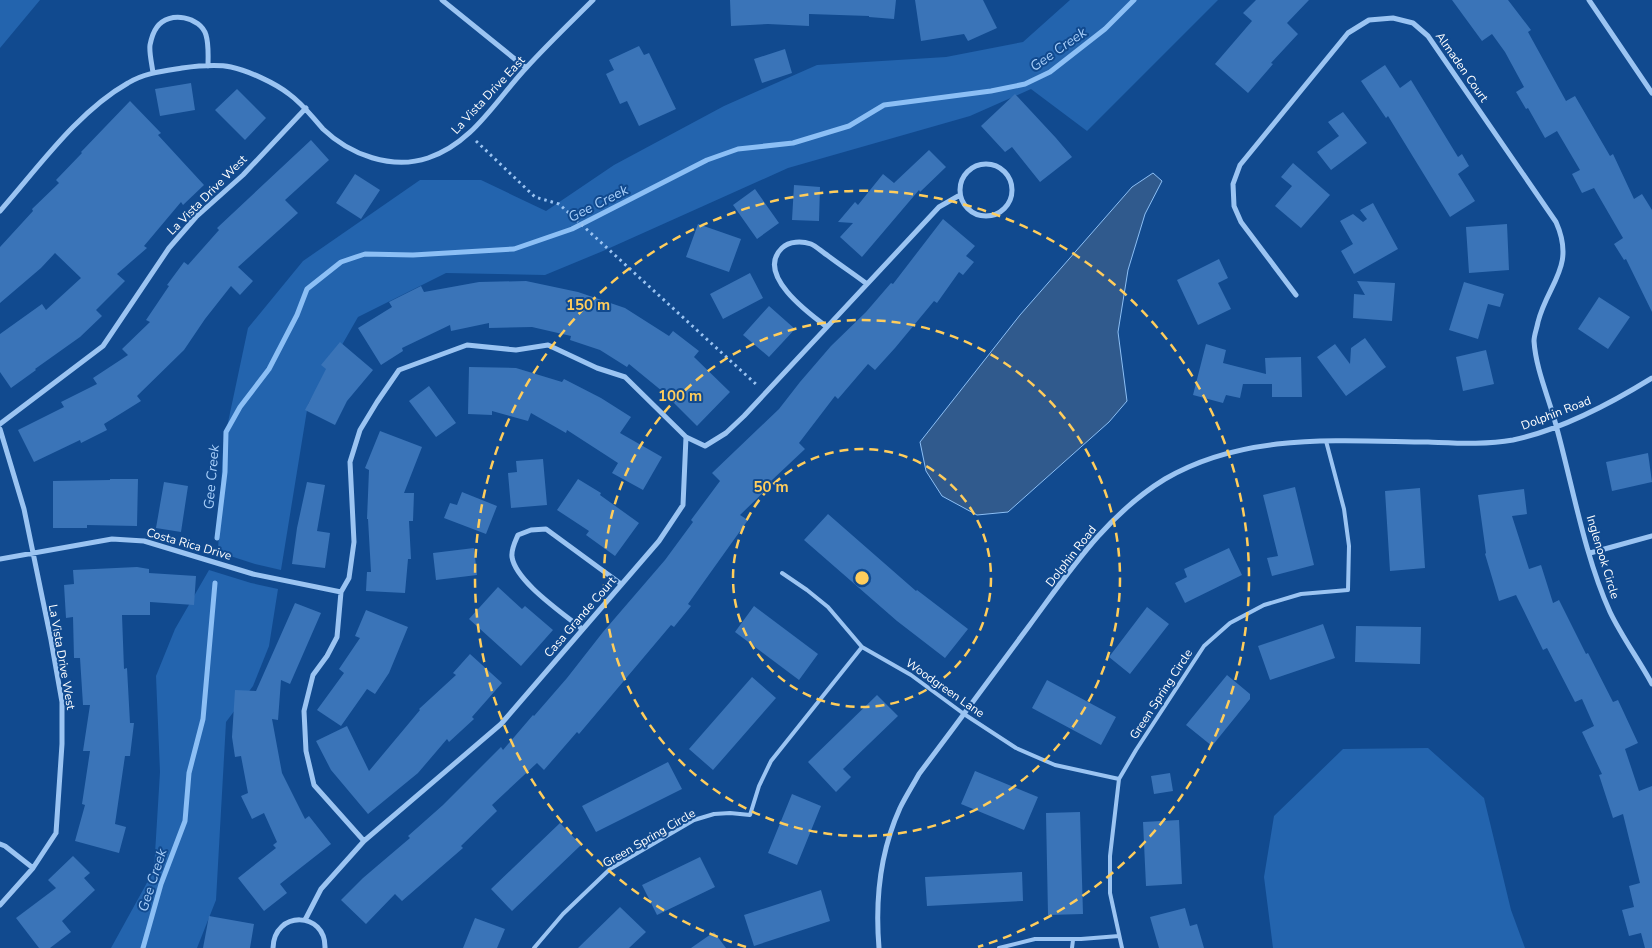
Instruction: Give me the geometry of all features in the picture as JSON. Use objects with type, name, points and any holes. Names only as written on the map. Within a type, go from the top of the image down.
[{"type":"street","points":[[442,0],[526,68]]},
{"type":"street","name":"La Vista Drive East","points":[[208,66],[230,67],[267,81],[288,93],[306,108],[324,130],[355,152],[391,163],[412,161],[427,158],[453,147],[469,134],[526,68],[593,0]]},
{"type":"street","points":[[1589,0],[1652,93]]},
{"type":"street","points":[[0,211],[74,126],[103,100],[128,83],[153,72],[208,66],[206,33],[196,22],[176,17],[158,26],[150,47],[153,72]]},
{"type":"street","name":"Almaden Court","points":[[1296,295],[1241,222],[1234,206],[1234,184],[1240,165],[1348,34],[1369,20],[1392,18],[1413,23],[1428,36],[1556,222],[1562,235],[1564,258],[1558,279],[1541,312],[1534,339],[1538,363],[1557,426]]},
{"type":"street","name":"La Vista Drive West","points":[[0,424],[103,346],[169,248],[196,217],[243,175],[306,108]]},
{"type":"street","points":[[982,164],[993,165],[1002,169],[1009,177],[1012,186],[1012,197],[1008,206],[1000,213],[990,216],[980,216],[970,212],[960,195],[960,184],[965,175],[973,168],[982,164]]},
{"type":"street","points":[[364,841],[314,785],[306,751],[304,711],[313,675],[328,656],[337,637],[341,592],[349,578],[354,542],[350,462],[360,430],[399,370],[466,345],[516,350],[548,345],[597,368],[625,377],[686,437],[705,446],[726,433],[766,393],[939,207],[960,195]]},
{"type":"street","points":[[827,327],[804,310],[784,288],[774,271],[775,258],[783,247],[794,242],[812,244],[867,284]]},
{"type":"street","name":"Dolphin Road","points":[[879,948],[876,917],[878,886],[886,850],[900,808],[919,774],[1092,541],[1131,503],[1166,479],[1202,462],[1238,450],[1284,443],[1326,441],[1480,443],[1514,440],[1557,426],[1614,401],[1652,378]]},
{"type":"street","name":"Inglenook Circle","points":[[1557,426],[1597,580],[1611,613],[1652,684]]},
{"type":"street","name":"La Vista Drive West","points":[[0,429],[24,510],[62,702],[62,744],[56,833],[33,868],[0,905]]},
{"type":"street","name":"Casa Grande Court","points":[[305,920],[321,889],[364,841],[501,724],[659,541],[683,505],[686,437]]},
{"type":"street","points":[[582,629],[527,583],[518,571],[512,558],[512,550],[518,535],[531,530],[546,529],[621,584]]},
{"type":"street","points":[[1590,553],[1652,536]]},
{"type":"street","name":"Costa Rica Drive","points":[[0,559],[112,539],[144,541],[253,574],[341,592]]},
{"type":"street","points":[[0,844],[33,868]]},
{"type":"street","points":[[273,948],[273,940],[278,930],[285,923],[295,920],[305,920],[314,924],[321,932],[325,941],[324,948]]},
{"type":"lane","name":"Green Spring Circle","points":[[1122,948],[1110,893],[1110,856],[1119,779],[1136,750],[1204,646],[1230,623],[1264,605],[1301,594],[1348,590],[1348,546],[1344,509],[1326,441]]},
{"type":"lane","name":"Woodgreen Lane","points":[[782,574],[808,590],[828,607],[862,647],[911,675],[964,714],[1016,748],[1055,765],[1119,779]]},
{"type":"lane","name":"Green Spring Circle","points":[[534,948],[563,914],[610,869],[694,820],[714,814],[750,815],[759,786],[772,761],[862,647]]},
{"type":"lane","points":[[999,948],[1035,939],[1074,940],[1119,936]]},
{"type":"lane","points":[[1072,948],[1074,940]]},
{"type":"path","points":[[469,134],[535,197],[559,204],[766,393]]},
{"type":"shaded area","points":[[0,0],[40,0],[0,48]]},
{"type":"shaded area","points":[[1070,0],[1218,0],[1087,131],[1031,89],[970,116],[788,168],[545,275],[446,273],[358,317],[308,404],[281,570],[218,552],[223,446],[248,328],[303,261],[420,180],[481,180],[546,211],[614,165],[724,106],[817,65],[946,57],[1023,42]]},
{"type":"shaded area","points":[[1153,173],[1162,181],[1145,214],[1128,270],[1118,332],[1127,401],[1109,422],[1008,512],[977,515],[942,496],[926,471],[920,442],[1020,315],[1132,187]]},
{"type":"shaded area","points":[[209,570],[278,589],[269,646],[253,686],[226,722],[216,900],[197,948],[111,948],[154,870],[160,772],[156,676],[175,629]]},
{"type":"shaded area","points":[[1428,748],[1484,798],[1511,910],[1525,948],[1273,948],[1264,877],[1274,816],[1343,749]]},
{"type":"building","points":[[730,0],[896,0],[894,19],[869,16],[809,14],[809,26],[768,24],[731,26]]},
{"type":"building","points":[[915,0],[983,0],[997,28],[968,41],[964,34],[921,41]]},
{"type":"building","points":[[1256,0],[1309,0],[1287,23],[1298,34],[1271,63],[1273,64],[1248,93],[1215,64],[1252,21],[1243,13]]},
{"type":"building","points":[[1452,0],[1508,0],[1531,30],[1528,32],[1566,101],[1575,96],[1610,156],[1613,154],[1634,199],[1642,194],[1652,210],[1652,312],[1626,259],[1624,260],[1614,244],[1623,238],[1594,188],[1582,193],[1572,174],[1580,170],[1557,131],[1545,138],[1528,108],[1526,109],[1516,92],[1524,87],[1505,52],[1492,34],[1482,41]]},
{"type":"building","points":[[639,46],[644,55],[649,53],[676,109],[639,126],[627,101],[620,104],[606,74],[614,70],[609,60]]},
{"type":"building","points":[[785,49],[792,73],[762,83],[754,59]]},
{"type":"building","points":[[1385,65],[1400,88],[1411,80],[1458,157],[1462,154],[1469,166],[1458,174],[1475,201],[1450,217],[1388,116],[1386,118],[1361,81]]},
{"type":"building","points":[[191,83],[195,110],[160,116],[155,89]]},
{"type":"building","points":[[237,89],[266,118],[245,140],[215,110]]},
{"type":"building","points":[[1015,94],[1072,157],[1040,182],[1012,147],[1005,152],[981,126]]},
{"type":"building","points":[[130,101],[161,133],[158,135],[204,185],[183,205],[181,202],[144,246],[147,248],[117,274],[125,281],[96,310],[102,316],[80,337],[11,388],[0,372],[0,334],[42,304],[46,310],[81,278],[55,253],[41,268],[0,303],[0,247],[33,211],[32,209],[59,183],[56,180]]},
{"type":"building","points":[[1343,112],[1367,143],[1331,170],[1317,152],[1339,136],[1328,122]]},
{"type":"building","points":[[311,140],[329,160],[285,200],[298,213],[238,267],[253,281],[240,295],[231,286],[184,350],[137,396],[141,401],[104,424],[107,430],[81,443],[80,440],[34,462],[18,430],[64,407],[61,402],[97,384],[93,378],[128,355],[122,349],[150,322],[146,320],[169,286],[167,285],[184,262],[188,265],[219,230],[217,228]]},
{"type":"building","points":[[929,150],[946,167],[920,192],[919,190],[862,257],[840,237],[853,223],[838,222],[855,202],[858,205],[883,174],[894,183]]},
{"type":"building","points":[[1293,163],[1330,195],[1301,228],[1275,206],[1292,186],[1281,177]]},
{"type":"building","points":[[355,174],[380,190],[361,219],[336,203]]},
{"type":"building","points":[[794,185],[820,187],[819,221],[792,220]]},
{"type":"building","points":[[755,189],[779,223],[757,239],[733,205]]},
{"type":"building","points":[[1373,203],[1398,249],[1354,274],[1341,251],[1353,244],[1340,221],[1353,214],[1363,222],[1367,219],[1360,210]]},
{"type":"building","points":[[943,219],[975,246],[966,256],[974,262],[963,275],[959,272],[937,303],[934,301],[875,370],[868,364],[838,399],[835,396],[799,443],[805,449],[771,481],[773,483],[740,515],[748,520],[688,604],[691,606],[674,627],[671,625],[579,734],[577,732],[544,770],[537,763],[492,805],[497,811],[461,846],[463,848],[402,901],[395,894],[366,924],[341,900],[363,878],[410,838],[408,836],[443,805],[501,747],[503,750],[534,716],[665,560],[693,522],[691,520],[720,481],[712,473],[779,409],[831,346],[866,312],[891,283],[893,284]]},
{"type":"building","points":[[698,224],[741,239],[729,272],[686,257]]},
{"type":"building","points":[[1507,224],[1509,270],[1469,273],[1466,227]]},
{"type":"building","points":[[1219,259],[1228,278],[1218,283],[1231,309],[1198,325],[1177,280]]},
{"type":"building","points":[[750,273],[763,298],[723,319],[710,294]]},
{"type":"building","points":[[526,281],[578,292],[625,308],[669,336],[673,331],[699,351],[694,357],[730,392],[697,426],[673,400],[629,364],[627,367],[600,350],[570,340],[571,336],[532,327],[489,328],[489,323],[451,331],[450,325],[402,348],[403,351],[381,365],[358,328],[392,307],[389,302],[421,286],[424,292],[479,282]]},
{"type":"building","points":[[1357,281],[1395,283],[1392,321],[1353,318],[1354,294],[1365,295]]},
{"type":"building","points":[[1464,282],[1504,294],[1500,307],[1488,304],[1478,339],[1449,330]]},
{"type":"building","points":[[1599,297],[1630,317],[1608,349],[1578,329]]},
{"type":"building","points":[[769,306],[795,329],[769,357],[743,335]]},
{"type":"building","points":[[1365,338],[1386,367],[1346,396],[1317,357],[1335,344],[1350,364],[1351,348]]},
{"type":"building","points":[[340,342],[373,370],[347,401],[335,425],[305,410],[326,369],[321,365]]},
{"type":"building","points":[[1206,344],[1226,350],[1223,363],[1266,374],[1265,358],[1301,357],[1302,397],[1272,397],[1272,384],[1243,384],[1240,398],[1226,395],[1223,403],[1193,395]]},
{"type":"building","points":[[1486,350],[1494,384],[1463,391],[1456,357]]},
{"type":"building","points":[[469,367],[516,368],[562,382],[564,379],[601,398],[631,417],[620,433],[662,457],[643,490],[612,473],[618,463],[567,430],[566,433],[531,413],[528,421],[492,411],[492,415],[468,414]]},
{"type":"building","points":[[429,386],[456,423],[436,437],[409,401]]},
{"type":"building","points":[[380,431],[422,447],[404,493],[414,493],[413,521],[409,521],[411,559],[408,559],[405,593],[366,591],[367,572],[371,572],[367,519],[369,470],[365,468]]},
{"type":"building","points":[[1648,453],[1652,482],[1612,491],[1606,462]]},
{"type":"building","points":[[543,459],[547,505],[511,508],[508,473],[517,472],[516,461]]},
{"type":"building","points":[[138,479],[137,526],[87,525],[87,528],[53,528],[53,481]]},
{"type":"building","points":[[578,479],[601,493],[600,495],[639,523],[615,556],[586,535],[589,531],[557,510]]},
{"type":"building","points":[[164,482],[188,486],[181,532],[156,528]]},
{"type":"building","points":[[307,482],[325,485],[317,531],[330,533],[325,568],[292,564],[297,528]]},
{"type":"building","points":[[1295,487],[1314,565],[1272,576],[1267,558],[1278,556],[1263,495]]},
{"type":"building","points":[[1420,488],[1425,568],[1390,571],[1385,491]]},
{"type":"building","points":[[1524,489],[1527,514],[1512,516],[1529,569],[1541,565],[1553,603],[1559,600],[1613,702],[1618,700],[1638,743],[1625,749],[1639,791],[1652,786],[1652,948],[1645,948],[1641,933],[1629,936],[1622,910],[1634,907],[1629,886],[1640,883],[1623,814],[1613,818],[1599,775],[1602,774],[1582,732],[1594,726],[1582,699],[1575,702],[1547,648],[1543,650],[1516,595],[1499,601],[1485,554],[1478,495]]},
{"type":"building","points":[[462,492],[497,506],[486,534],[444,518],[450,503],[457,505]]},
{"type":"building","points":[[828,514],[916,591],[968,629],[945,658],[897,621],[804,540]]},
{"type":"building","points":[[474,548],[477,575],[436,580],[433,553]]},
{"type":"building","points":[[1229,548],[1242,575],[1185,603],[1175,583],[1187,577],[1184,569]]},
{"type":"building","points":[[137,567],[149,569],[149,573],[196,576],[194,605],[150,602],[150,615],[122,615],[124,669],[127,668],[130,723],[134,723],[130,756],[125,756],[115,824],[126,827],[119,853],[75,841],[85,805],[82,804],[90,751],[83,751],[90,705],[83,705],[80,658],[74,658],[73,617],[66,618],[64,585],[74,584],[73,570]]},
{"type":"building","points":[[498,587],[522,609],[525,606],[553,630],[521,666],[469,619]]},
{"type":"building","points":[[295,603],[321,613],[290,684],[281,680],[278,720],[272,719],[282,773],[305,819],[309,816],[331,844],[280,884],[287,893],[264,911],[238,878],[276,848],[273,845],[277,842],[264,813],[252,819],[241,796],[248,793],[241,756],[235,757],[232,737],[235,690],[256,691]]},
{"type":"building","points":[[754,606],[818,654],[799,680],[735,632]]},
{"type":"building","points":[[1147,607],[1169,624],[1130,674],[1109,657]]},
{"type":"building","points":[[366,610],[408,627],[389,673],[375,694],[367,689],[341,726],[317,710],[344,673],[339,669],[360,638],[355,636]]},
{"type":"building","points":[[1323,624],[1335,658],[1270,680],[1258,646]]},
{"type":"building","points":[[1356,626],[1421,627],[1420,664],[1355,662]]},
{"type":"building","points":[[470,654],[502,683],[472,717],[474,719],[449,742],[447,739],[418,773],[368,814],[331,770],[316,741],[347,726],[369,771],[419,709],[456,675],[453,673]]},
{"type":"building","points":[[1227,675],[1250,694],[1250,699],[1212,746],[1186,725]]},
{"type":"building","points":[[752,677],[776,698],[713,770],[689,749]]},
{"type":"building","points":[[1047,680],[1116,717],[1101,745],[1032,708]]},
{"type":"building","points":[[877,695],[898,716],[843,769],[851,777],[836,792],[808,762]]},
{"type":"building","points":[[668,762],[682,789],[596,832],[582,806]]},
{"type":"building","points":[[975,771],[1038,797],[1024,830],[961,804]]},
{"type":"building","points":[[1170,773],[1173,791],[1154,794],[1151,776]]},
{"type":"building","points":[[792,794],[821,806],[797,865],[768,853]]},
{"type":"building","points":[[1080,812],[1083,914],[1048,915],[1046,813]]},
{"type":"building","points":[[1179,820],[1182,884],[1146,886],[1143,822]]},
{"type":"building","points":[[560,823],[581,845],[512,911],[491,889]]},
{"type":"building","points":[[73,856],[90,873],[84,878],[95,890],[62,921],[71,932],[50,948],[39,948],[16,918],[56,888],[48,880]]},
{"type":"building","points":[[700,857],[715,887],[657,915],[642,885]]},
{"type":"building","points":[[1022,872],[1023,901],[927,906],[925,877]]},
{"type":"building","points":[[821,890],[830,921],[754,946],[744,915]]},
{"type":"building","points":[[620,907],[646,932],[629,948],[578,948]]},
{"type":"building","points":[[1185,908],[1190,926],[1197,924],[1204,948],[1159,948],[1150,917]]},
{"type":"building","points":[[209,916],[254,924],[250,948],[203,948]]},
{"type":"building","points":[[475,918],[505,929],[497,948],[463,948]]},
{"type":"building","points":[[714,932],[726,948],[691,948]]},
{"type":"waterway","name":"Gee Creek","points":[[217,538],[225,472],[226,432],[240,407],[269,369],[297,315],[307,289],[341,262],[365,254],[413,255],[514,249],[572,229],[707,160],[738,149],[793,143],[849,126],[884,105],[991,91],[1025,84],[1050,72],[1105,29],[1134,0]]},
{"type":"waterway","name":"Gee Creek","points":[[143,948],[161,884],[185,821],[189,773],[203,719],[215,583]]}]
